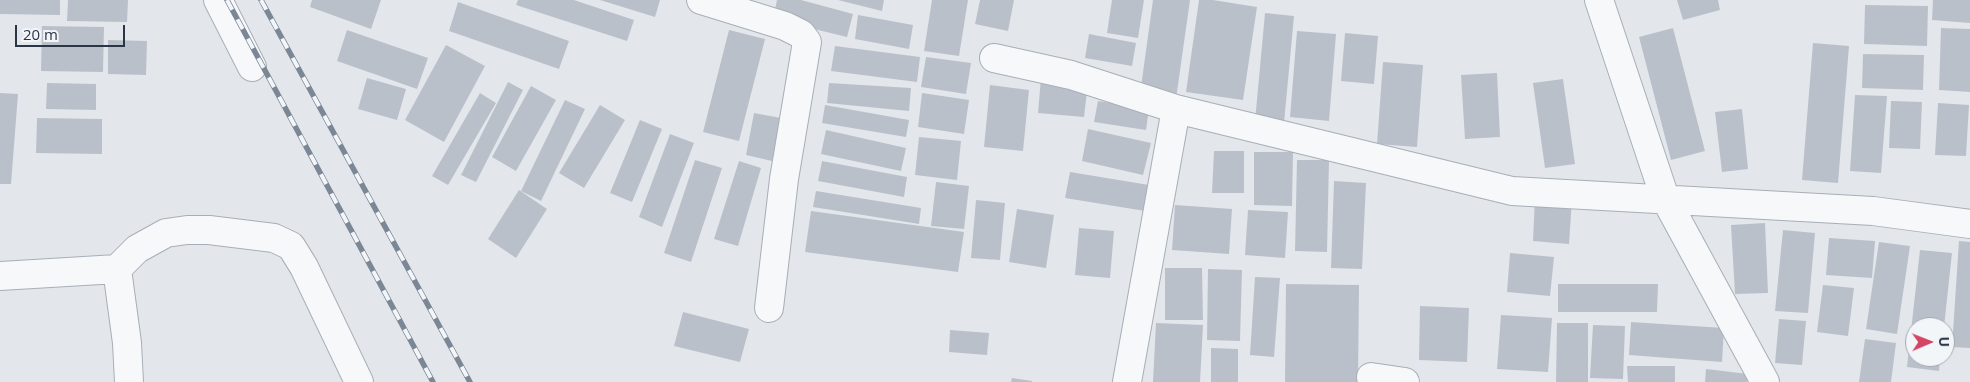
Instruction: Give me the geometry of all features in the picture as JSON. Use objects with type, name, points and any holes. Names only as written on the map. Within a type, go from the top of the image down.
[{"type":"street","points":[[218,0],[252,67]]},
{"type":"street","points":[[701,0],[741,6],[801,34],[806,42],[784,180],[769,308]]},
{"type":"street","points":[[1599,0],[1665,198],[1765,382]]},
{"type":"street","points":[[994,58],[1070,75],[1176,109],[1512,191],[1873,211],[1970,224]]},
{"type":"street","points":[[1127,382],[1176,109]]},
{"type":"street","points":[[0,276],[117,270],[137,249],[166,233],[187,230],[209,230],[274,238],[291,246],[304,267],[359,382]]},
{"type":"street","points":[[117,270],[127,343],[129,382]]},
{"type":"street","points":[[1372,377],[1405,382]]},
{"type":"building","points":[[0,0],[60,0],[60,15],[0,14]]},
{"type":"building","points":[[68,0],[128,0],[127,22],[67,21]]},
{"type":"building","points":[[312,0],[381,0],[371,29],[310,7]]},
{"type":"building","points":[[518,0],[574,0],[634,20],[627,41],[516,5]]},
{"type":"building","points":[[600,0],[660,0],[655,17]]},
{"type":"building","points":[[777,0],[801,0],[853,14],[847,37],[773,19]]},
{"type":"building","points":[[838,0],[884,0],[882,11]]},
{"type":"building","points":[[932,0],[968,0],[959,56],[924,51]]},
{"type":"building","points":[[980,0],[1014,0],[1008,31],[975,24]]},
{"type":"building","points":[[1112,0],[1144,0],[1138,38],[1107,33]]},
{"type":"building","points":[[1153,0],[1190,0],[1176,99],[1140,94]]},
{"type":"building","points":[[1199,0],[1213,0],[1257,7],[1243,100],[1186,92]]},
{"type":"building","points":[[1677,0],[1718,0],[1720,10],[1683,20]]},
{"type":"building","points":[[1933,0],[1970,0],[1970,23],[1932,20]]},
{"type":"building","points":[[458,2],[569,41],[559,69],[449,31]]},
{"type":"building","points":[[1865,5],[1928,6],[1927,46],[1864,44]]},
{"type":"building","points":[[1265,13],[1294,16],[1284,123],[1255,121]]},
{"type":"building","points":[[858,15],[913,25],[909,49],[855,39]]},
{"type":"building","points":[[42,26],[104,27],[103,72],[41,71]]},
{"type":"building","points":[[1673,28],[1705,151],[1671,160],[1639,37]]},
{"type":"building","points":[[1941,28],[1970,29],[1970,92],[1939,90]]},
{"type":"building","points":[[347,30],[428,58],[417,89],[337,61]]},
{"type":"building","points":[[729,30],[765,39],[739,141],[703,132]]},
{"type":"building","points":[[1297,31],[1336,34],[1329,121],[1290,117]]},
{"type":"building","points":[[1345,33],[1378,36],[1374,84],[1341,81]]},
{"type":"building","points":[[1089,34],[1136,43],[1132,66],[1085,58]]},
{"type":"building","points":[[108,40],[147,41],[146,75],[108,74]]},
{"type":"building","points":[[1813,43],[1849,46],[1838,183],[1802,180]]},
{"type":"building","points":[[446,45],[485,66],[444,142],[405,120]]},
{"type":"building","points":[[835,46],[920,57],[917,82],[831,71]]},
{"type":"building","points":[[1863,54],[1924,55],[1923,90],[1862,88]]},
{"type":"building","points":[[926,57],[971,63],[966,94],[921,87]]},
{"type":"building","points":[[1383,62],[1423,65],[1417,147],[1377,144]]},
{"type":"building","points":[[1497,73],[1500,137],[1465,139],[1461,75]]},
{"type":"building","points":[[367,78],[406,89],[397,120],[358,109]]},
{"type":"building","points":[[1041,78],[1088,82],[1084,117],[1038,113]]},
{"type":"building","points":[[1563,79],[1575,164],[1545,168],[1533,83]]},
{"type":"building","points":[[508,82],[523,90],[476,182],[461,175]]},
{"type":"building","points":[[47,83],[96,84],[96,110],[46,109]]},
{"type":"building","points":[[829,83],[911,88],[909,111],[827,103]]},
{"type":"building","points":[[990,85],[1029,90],[1023,151],[984,147]]},
{"type":"building","points":[[531,86],[556,100],[516,171],[492,157]]},
{"type":"building","points":[[0,93],[18,94],[11,184],[0,184]]},
{"type":"building","points":[[480,93],[496,103],[448,185],[432,176]]},
{"type":"building","points":[[922,93],[969,100],[964,134],[918,127]]},
{"type":"building","points":[[1855,95],[1887,96],[1881,173],[1850,171]]},
{"type":"building","points":[[565,100],[585,109],[541,201],[521,191]]},
{"type":"building","points":[[1098,101],[1149,109],[1146,130],[1094,122]]},
{"type":"building","points":[[1891,101],[1922,102],[1920,149],[1889,148]]},
{"type":"building","points":[[1938,103],[1969,105],[1966,156],[1935,155]]},
{"type":"building","points":[[600,105],[625,120],[584,188],[559,173]]},
{"type":"building","points":[[825,105],[909,120],[906,137],[822,123]]},
{"type":"building","points":[[1742,109],[1748,169],[1722,172],[1715,112]]},
{"type":"building","points":[[754,113],[781,118],[772,161],[746,155]]},
{"type":"building","points":[[37,118],[102,119],[102,154],[36,153]]},
{"type":"building","points":[[640,120],[662,129],[632,202],[610,193]]},
{"type":"building","points":[[1088,129],[1151,143],[1143,175],[1082,161]]},
{"type":"building","points":[[826,130],[906,148],[901,171],[821,154]]},
{"type":"building","points":[[670,134],[694,143],[662,227],[639,217]]},
{"type":"building","points":[[919,137],[961,141],[957,180],[915,175]]},
{"type":"building","points":[[1214,151],[1244,151],[1244,193],[1212,193]]},
{"type":"building","points":[[1254,152],[1293,152],[1292,206],[1254,205]]},
{"type":"building","points":[[695,160],[722,168],[691,262],[664,253]]},
{"type":"building","points":[[1297,160],[1329,160],[1327,252],[1295,251]]},
{"type":"building","points":[[739,161],[761,168],[738,246],[714,239]]},
{"type":"building","points":[[822,161],[907,177],[904,197],[818,181]]},
{"type":"building","points":[[1070,172],[1149,185],[1145,211],[1065,198]]},
{"type":"building","points":[[1334,181],[1366,183],[1362,269],[1331,268]]},
{"type":"building","points":[[936,182],[969,186],[964,229],[931,226]]},
{"type":"building","points":[[519,190],[547,209],[516,258],[488,239]]},
{"type":"building","points":[[816,191],[921,208],[919,224],[813,207]]},
{"type":"building","points":[[1535,197],[1572,199],[1569,244],[1533,241]]},
{"type":"building","points":[[976,200],[1005,203],[1000,260],[971,258]]},
{"type":"building","points":[[1175,205],[1232,209],[1229,254],[1172,250]]},
{"type":"building","points":[[1017,209],[1054,215],[1046,268],[1009,262]]},
{"type":"building","points":[[1248,210],[1288,212],[1285,258],[1245,255]]},
{"type":"building","points":[[811,211],[964,232],[958,272],[805,252]]},
{"type":"building","points":[[1765,223],[1768,293],[1735,294],[1731,225]]},
{"type":"building","points":[[1079,228],[1114,231],[1110,278],[1075,275]]},
{"type":"building","points":[[1783,230],[1815,233],[1808,313],[1775,311]]},
{"type":"building","points":[[1829,238],[1875,241],[1872,278],[1826,275]]},
{"type":"building","points":[[1959,241],[1970,242],[1970,348],[1955,347],[1954,317]]},
{"type":"building","points":[[1879,242],[1910,246],[1897,334],[1866,329]]},
{"type":"building","points":[[1920,250],[1952,253],[1945,317],[1913,317]]},
{"type":"building","points":[[1510,253],[1554,257],[1550,296],[1507,292]]},
{"type":"building","points":[[1165,268],[1202,268],[1203,320],[1165,320]]},
{"type":"building","points":[[1208,269],[1242,270],[1240,341],[1207,340]]},
{"type":"building","points":[[1255,277],[1280,278],[1274,357],[1250,355]]},
{"type":"building","points":[[1286,284],[1359,285],[1358,382],[1285,382]]},
{"type":"building","points":[[1558,284],[1658,284],[1657,312],[1558,312]]},
{"type":"building","points":[[1823,285],[1854,288],[1848,336],[1817,332]]},
{"type":"building","points":[[1420,306],[1469,308],[1467,362],[1419,360]]},
{"type":"building","points":[[683,312],[749,329],[740,362],[674,346]]},
{"type":"building","points":[[1501,315],[1552,318],[1548,372],[1497,369]]},
{"type":"building","points":[[1779,319],[1806,321],[1802,365],[1775,363]]},
{"type":"building","points":[[1631,322],[1724,328],[1722,362],[1629,355]]},
{"type":"building","points":[[1156,323],[1203,325],[1200,382],[1153,382]]},
{"type":"building","points":[[1557,323],[1588,323],[1588,382],[1556,382]]},
{"type":"building","points":[[1593,325],[1625,326],[1623,379],[1590,378]]},
{"type":"building","points":[[950,330],[989,333],[987,355],[949,352]]},
{"type":"building","points":[[1865,339],[1896,343],[1891,382],[1859,382]]},
{"type":"building","points":[[1211,348],[1238,349],[1238,382],[1211,382]]},
{"type":"building","points":[[1627,366],[1675,366],[1675,382],[1628,382]]},
{"type":"building","points":[[1907,367],[1939,367],[1939,371]]},
{"type":"building","points":[[1706,369],[1748,374],[1747,382],[1705,382]]},
{"type":"building","points":[[1012,378],[1032,381],[1032,382],[1011,382]]},
{"type":"railway","points":[[227,0],[433,382]]},
{"type":"railway","points":[[261,0],[470,382]]}]
